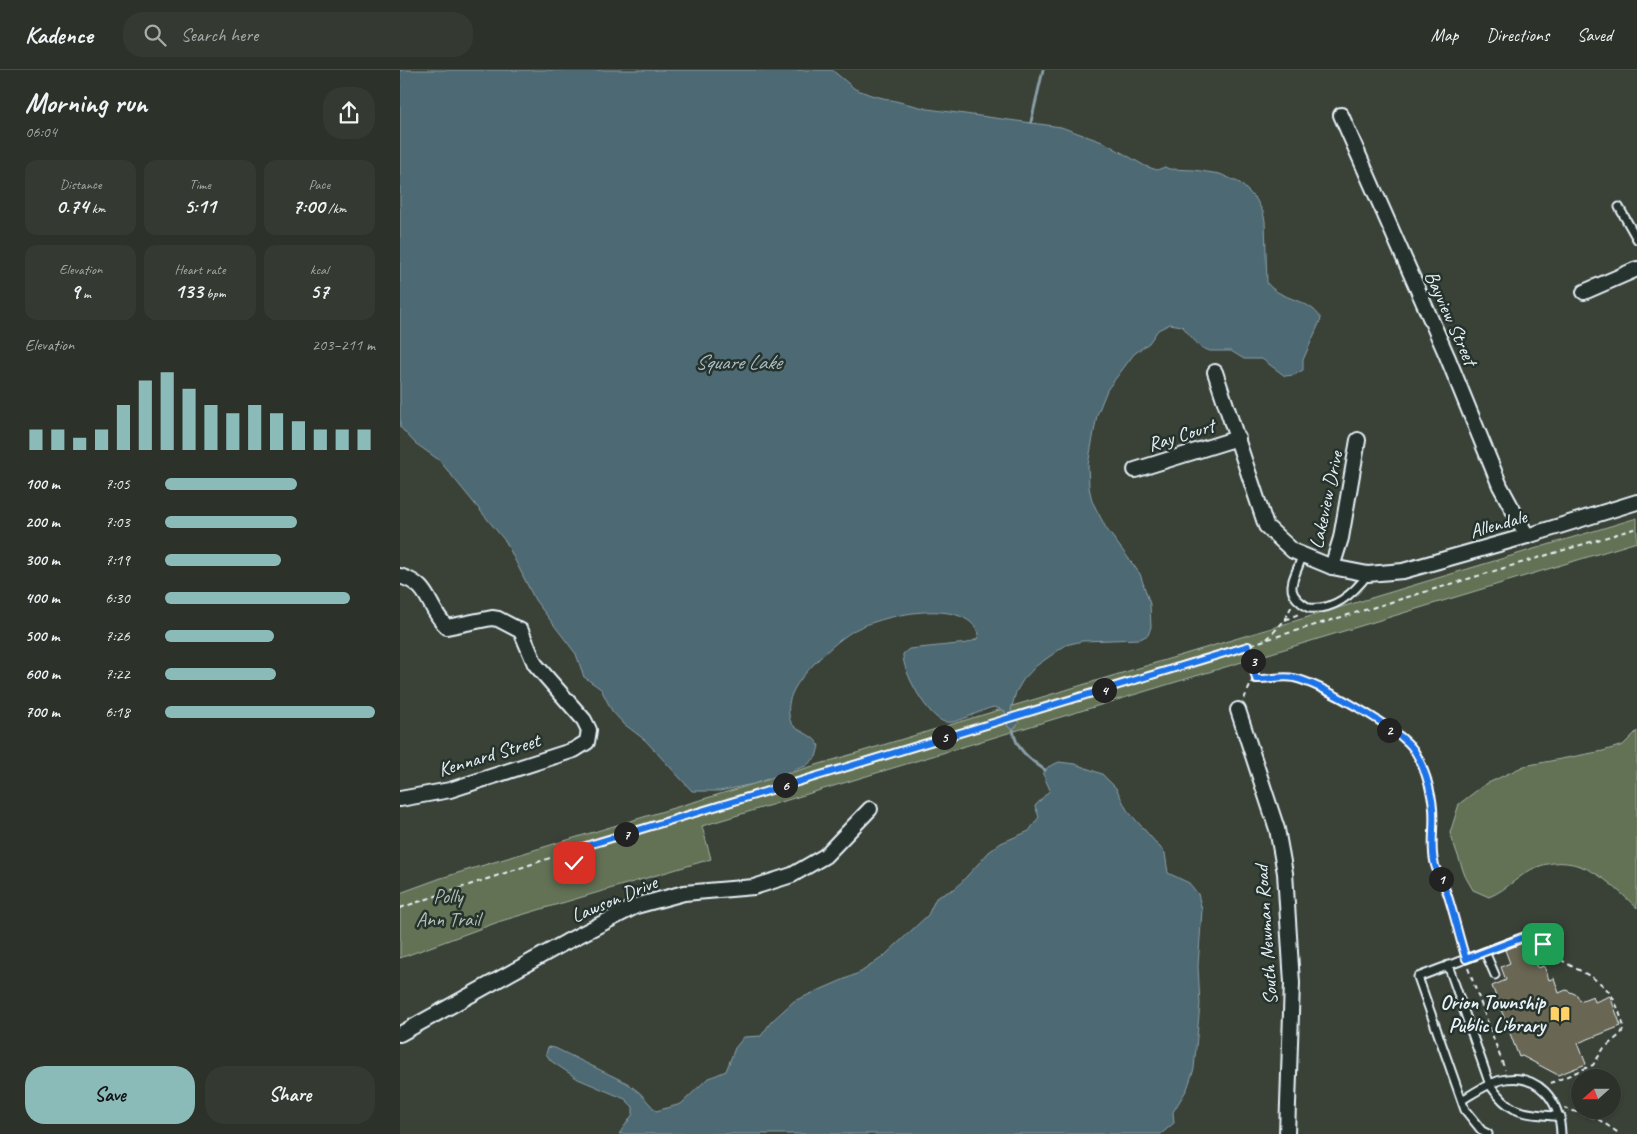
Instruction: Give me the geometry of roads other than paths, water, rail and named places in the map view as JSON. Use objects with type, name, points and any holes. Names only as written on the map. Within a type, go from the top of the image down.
[{"type":"street","name":"Bayview Street","points":[[1340,115],[1447,356],[1500,486],[1527,536]]},
{"type":"street","points":[[1584,292],[1637,269]]},
{"type":"street","name":"Allendale","points":[[1215,372],[1266,526],[1286,546],[1302,556],[1332,567],[1368,574],[1403,571],[1527,536],[1637,502]]},
{"type":"street","name":"Ray Court","points":[[1135,470],[1238,438]]},
{"type":"street","name":"Lakeview Drive","points":[[1332,567],[1341,538],[1358,440]]},
{"type":"street","name":"Kennard Street","points":[[400,576],[414,580],[422,587],[436,616],[447,627],[492,618],[498,619],[521,631],[535,664],[584,720],[589,730],[587,742],[574,750],[450,790],[400,799]]},
{"type":"street","name":"South Newman Road","points":[[1238,710],[1276,829],[1285,873],[1292,983],[1287,1134]]},
{"type":"street","name":"Lawson Drive","points":[[400,1034],[566,942],[636,906],[661,898],[684,894],[754,887],[792,875],[825,856],[870,809]]},
{"type":"lane","points":[[1619,207],[1637,239]]},
{"type":"lane","points":[[1302,556],[1291,580],[1292,591],[1295,597],[1309,608],[1327,606],[1348,597],[1368,574]]},
{"type":"lane","points":[[1488,1134],[1482,1130],[1465,1110],[1418,977],[1524,937]]},
{"type":"lane","points":[[1485,952],[1495,975]]},
{"type":"lane","points":[[1448,965],[1490,1085],[1504,1103],[1516,1110],[1532,1116],[1561,1117]]},
{"type":"lane","points":[[1462,1100],[1499,1080],[1525,1080],[1540,1087],[1551,1096],[1561,1117],[1561,1134]]},
{"type":"water","name":"Square Lake","points":[[400,70],[832,70],[855,89],[871,95],[928,109],[1061,127],[1105,143],[1145,166],[1157,170],[1165,167],[1220,174],[1240,183],[1256,199],[1263,212],[1267,283],[1280,293],[1311,307],[1321,319],[1303,360],[1303,370],[1294,375],[1285,376],[1262,359],[1244,359],[1231,351],[1210,351],[1200,347],[1182,326],[1170,324],[1158,330],[1149,343],[1134,354],[1107,390],[1097,415],[1088,465],[1089,487],[1092,501],[1106,528],[1140,574],[1150,604],[1151,627],[1148,635],[1140,639],[1082,641],[1066,645],[1036,666],[1023,680],[1016,692],[1011,710],[1019,723],[1013,730],[1008,727],[1005,711],[994,707],[956,721],[945,722],[938,719],[924,703],[911,682],[903,654],[909,649],[968,643],[977,639],[979,634],[970,622],[957,615],[939,612],[920,612],[900,615],[865,625],[847,635],[827,651],[803,676],[792,694],[789,708],[790,721],[797,729],[816,741],[819,746],[816,757],[806,766],[753,784],[720,791],[692,791],[645,740],[624,724],[612,711],[601,689],[584,677],[576,654],[535,600],[506,542],[439,460],[415,443],[400,427]]},
{"type":"water","points":[[1059,762],[1075,764],[1102,774],[1116,788],[1127,810],[1165,853],[1168,873],[1189,883],[1198,894],[1202,910],[1198,966],[1200,1004],[1194,1069],[1187,1089],[1173,1112],[1174,1123],[1161,1134],[619,1134],[633,1114],[633,1107],[625,1099],[578,1079],[551,1061],[546,1054],[548,1047],[555,1048],[627,1083],[640,1093],[656,1111],[681,1104],[707,1079],[726,1071],[735,1048],[744,1037],[761,1036],[771,1022],[794,1001],[861,972],[883,957],[928,915],[936,898],[956,888],[989,852],[1001,843],[1029,831],[1039,817],[1035,806],[1050,790],[1043,774],[1048,767]]},
{"type":"waterway","points":[[1031,122],[1043,70]]},
{"type":"waterway","points":[[1013,730],[1020,748],[1045,770]]},
{"type":"place","name":"Orion Township Public Library","points":[[1560,1014]]},
{"type":"park label","name":"Polly Ann Trail","points":[[448,908]]}]
